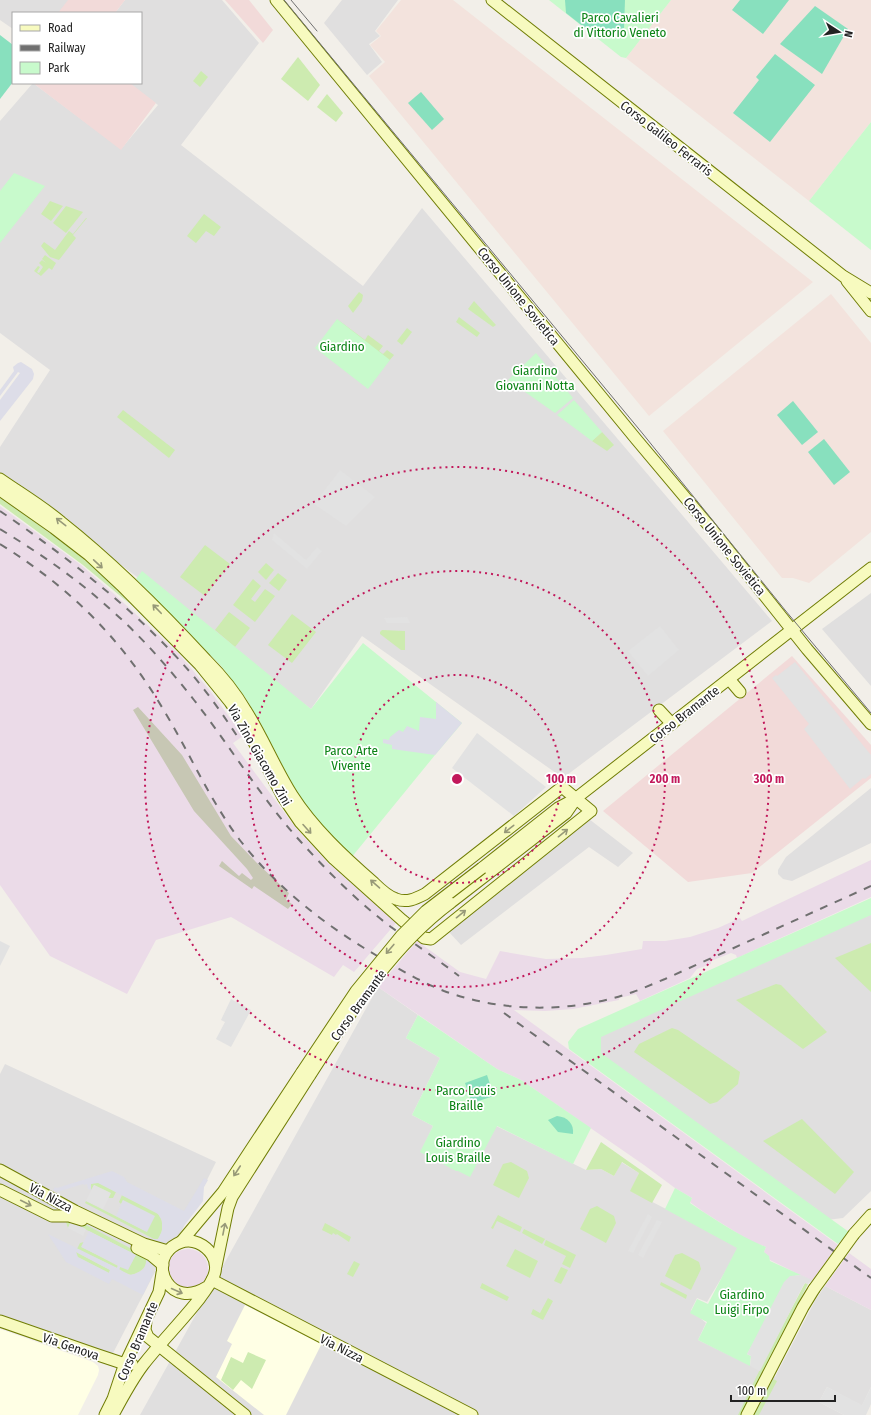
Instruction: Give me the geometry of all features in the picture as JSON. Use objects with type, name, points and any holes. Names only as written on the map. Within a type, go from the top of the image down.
[{"type":"main road","name":"Corso Unione Sovietica","points":[[276,0],[636,439],[710,526],[792,630],[871,724]]},
{"type":"main road","name":"Corso Galileo Ferraris","points":[[492,0],[843,276],[871,293]]},
{"type":"main road","name":"Corso Galileo Ferraris","points":[[843,276],[871,311]]},
{"type":"main road","name":"Via Zino Giacomo Zini","points":[[0,480],[59,520],[94,549],[123,575],[206,659],[227,684],[256,726],[283,779],[307,816],[339,852],[389,896],[402,901],[409,901]]},
{"type":"main road","name":"Via Zino Giacomo Zini","points":[[0,490],[89,555],[121,585],[200,665],[241,718],[284,797],[300,822],[334,859],[424,938],[431,939],[591,811],[575,799]]},
{"type":"main road","name":"Corso Bramante","points":[[216,1267],[228,1208],[232,1197],[356,991],[401,936],[426,911],[486,870],[558,808],[575,799],[871,568]]},
{"type":"main road","points":[[729,679],[740,692]]},
{"type":"main road","points":[[660,710],[672,724]]},
{"type":"main road","points":[[402,920],[404,909],[409,901],[425,894],[562,787],[575,799]]},
{"type":"main road","name":"Corso Bramante","points":[[181,1242],[223,1192],[306,1073]]},
{"type":"main road","name":"Via Nizza","points":[[0,1170],[75,1210],[144,1244],[168,1251]]},
{"type":"main road","name":"Via Nizza","points":[[0,1190],[52,1216],[69,1216],[80,1219],[151,1255],[163,1265]]},
{"type":"main road","points":[[747,1415],[802,1307],[854,1234],[871,1215]]},
{"type":"main road","points":[[193,1241],[203,1246],[213,1256],[216,1267],[210,1284],[201,1291],[192,1294],[178,1292],[168,1284],[164,1275],[164,1256],[168,1251],[181,1242],[193,1241]]},
{"type":"main road","name":"Corso Bramante","points":[[105,1415],[113,1399],[125,1364],[160,1288],[163,1265]]},
{"type":"main road","name":"Corso Bramante","points":[[113,1415],[127,1389],[144,1364],[210,1284]]},
{"type":"main road","name":"Via Nizza","points":[[210,1284],[472,1415]]},
{"type":"main road","points":[[147,1317],[145,1333],[148,1337],[245,1415]]},
{"type":"main road","name":"Via Genova","points":[[0,1321],[125,1364],[144,1364]]},
{"type":"shaded area","points":[[0,0],[69,0],[60,12],[12,12],[12,28],[0,20]]},
{"type":"shaded area","points":[[68,0],[125,0],[116,12],[59,12]]},
{"type":"shaded area","points":[[125,0],[222,0],[259,43],[181,145],[363,286],[422,208],[772,621],[563,778],[362,636],[311,709],[0,473],[0,447],[50,370],[0,333],[0,121],[32,84],[34,84],[121,149],[158,105],[130,84],[142,84],[142,12],[116,12]]},
{"type":"shaded area","points":[[225,0],[249,0],[273,30],[263,43]]},
{"type":"shaded area","points":[[342,0],[398,0],[375,31],[380,36],[369,44],[382,62],[367,75],[324,23]]},
{"type":"shaded area","points":[[401,0],[453,0],[813,282],[649,416],[369,76],[385,62],[370,45],[381,36],[376,31]]},
{"type":"shaded area","points":[[671,0],[871,0],[871,122],[809,201],[626,58]]},
{"type":"shaded area","points":[[34,84],[131,84],[156,103],[121,150]]},
{"type":"shaded area","points":[[831,294],[871,343],[871,532],[809,583],[793,578],[782,578],[663,431]]},
{"type":"shaded area","points":[[21,362],[32,369],[34,374],[33,379],[0,421],[0,400],[20,373],[18,372],[0,396],[0,390],[14,371],[13,367]]},
{"type":"shaded area","points":[[340,470],[375,497],[346,526],[314,504]]},
{"type":"shaded area","points":[[0,506],[81,565],[179,654],[211,692],[243,736],[233,743],[295,827],[328,863],[396,923],[354,972],[343,965],[334,977],[231,917],[156,940],[127,994],[50,956],[0,885]]},
{"type":"shaded area","points":[[274,533],[306,560],[317,547],[322,551],[307,569],[272,540]]},
{"type":"shaded area","points":[[871,593],[871,686],[822,629]]},
{"type":"shaded area","points":[[407,617],[410,623],[387,623],[384,618]]},
{"type":"shaded area","points":[[660,626],[679,650],[648,676],[628,651]]},
{"type":"shaded area","points":[[792,656],[871,745],[871,778],[752,873],[688,882],[603,811]]},
{"type":"shaded area","points":[[795,662],[871,755],[871,774],[865,779],[863,778],[850,789],[804,729],[809,724],[772,678],[776,675],[777,676]]},
{"type":"shaded area","points":[[436,702],[462,723],[435,755],[392,749],[392,745],[383,743],[383,739],[389,740],[390,737],[399,730],[403,732],[407,726],[419,731],[420,717],[436,719]]},
{"type":"shaded area","points":[[138,707],[182,755],[231,836],[289,893],[286,900],[292,904],[288,909],[254,886],[252,889],[219,866],[222,861],[239,876],[242,873],[251,880],[253,878],[247,869],[194,811],[133,710]]},
{"type":"shaded area","points":[[477,733],[546,787],[514,816],[452,768]]},
{"type":"shaded area","points":[[871,788],[871,843],[792,881],[783,879],[778,874],[778,870],[786,857]]},
{"type":"shaded area","points":[[589,819],[633,853],[618,867],[589,847],[461,945],[448,931]]},
{"type":"shaded area","points":[[871,860],[871,897],[737,958],[736,955],[731,953],[711,961],[711,964],[697,969],[690,978],[640,1001],[636,994],[619,998],[619,1000],[573,1009],[545,1011],[514,1010],[838,1245],[812,1281],[770,1260],[764,1252],[766,1247],[750,1241],[705,1213],[690,1202],[692,1198],[675,1188],[521,1080],[497,1069],[378,987],[417,941],[460,972],[486,979],[500,951],[546,959],[582,958],[642,949],[643,941],[665,941],[690,937],[718,928],[740,918],[742,921]]},
{"type":"shaded area","points":[[871,912],[871,1191],[843,1218],[827,1220],[597,1053],[596,1038]]},
{"type":"shaded area","points":[[0,941],[10,946],[0,966]]},
{"type":"shaded area","points":[[378,987],[418,1015],[406,1038],[440,1058],[412,1115],[433,1126],[421,1152],[496,1126],[586,1170],[601,1169],[614,1176],[621,1162],[639,1173],[631,1191],[740,1247],[707,1302],[697,1298],[691,1310],[706,1323],[698,1340],[775,1377],[816,1299],[825,1286],[871,1310],[871,1387],[862,1406],[827,1387],[819,1402],[844,1415],[140,1415]]},
{"type":"shaded area","points":[[231,999],[251,1010],[231,1047],[216,1039],[225,1022],[221,1020]]},
{"type":"shaded area","points":[[5,1064],[216,1162],[179,1236],[165,1244],[155,1265],[156,1270],[112,1355],[0,1317],[0,1074]]},
{"type":"shaded area","points":[[112,1171],[124,1177],[127,1182],[184,1211],[204,1178],[208,1180],[204,1187],[203,1201],[194,1213],[176,1236],[160,1244],[153,1241],[154,1239],[158,1239],[162,1231],[162,1220],[158,1214],[98,1183],[91,1184],[91,1190],[88,1189],[87,1184],[83,1184],[57,1192],[53,1190],[55,1187],[57,1188]]},
{"type":"shaded area","points":[[94,1185],[111,1193],[103,1209],[86,1201]]},
{"type":"shaded area","points":[[123,1200],[155,1216],[147,1232],[116,1216]]},
{"type":"shaded area","points":[[648,1214],[652,1217],[633,1253],[628,1251]]},
{"type":"shaded area","points":[[657,1220],[662,1222],[643,1258],[638,1255]]},
{"type":"shaded area","points":[[71,1221],[86,1229],[83,1236],[68,1228]]},
{"type":"shaded area","points":[[89,1231],[136,1255],[128,1270],[120,1267],[119,1269],[129,1275],[143,1270],[147,1257],[153,1260],[153,1274],[143,1295],[112,1279],[109,1284],[66,1262],[48,1234],[117,1268],[118,1265],[81,1247]],"holes":[[[76,1252],[110,1270],[109,1273],[78,1257]]]},
{"type":"shaded area","points":[[188,1249],[202,1255],[208,1269],[202,1283],[188,1289],[174,1283],[168,1269],[174,1255]]},
{"type":"shaded area","points":[[849,1253],[871,1269],[871,1310],[825,1286]]},
{"type":"shaded area","points":[[801,1275],[812,1280],[808,1284],[805,1283],[803,1286],[760,1371],[750,1366],[751,1356],[747,1354],[784,1282],[790,1276]]},
{"type":"shaded area","points":[[245,1305],[322,1343],[286,1415],[264,1415],[216,1377],[232,1344],[227,1341]]},
{"type":"shaded area","points":[[0,1329],[93,1362],[98,1366],[98,1375],[78,1415],[0,1415]]},
{"type":"shaded area","points":[[827,1387],[862,1405],[871,1387],[871,1404],[866,1415],[844,1415],[819,1402]]},
{"type":"green space","name":"Parco Cavalieri di Vittorio Veneto","points":[[549,0],[671,0],[626,58],[621,57]]},
{"type":"green space","points":[[565,0],[625,0],[624,28],[599,39],[566,13]]},
{"type":"green space","points":[[740,0],[789,0],[763,34],[732,10]]},
{"type":"green space","points":[[815,6],[848,29],[822,74],[780,44]]},
{"type":"green space","points":[[0,35],[12,44],[12,83],[0,99]]},
{"type":"green space","points":[[775,54],[815,85],[770,142],[733,113],[759,80],[756,77]]},
{"type":"green space","points":[[298,57],[320,85],[308,101],[281,79]]},
{"type":"green space","points":[[201,71],[208,77],[200,87],[193,81]]},
{"type":"green space","points":[[421,92],[444,119],[432,130],[408,103]]},
{"type":"green space","points":[[327,94],[343,113],[336,122],[317,107]]},
{"type":"green space","points":[[871,122],[871,250],[809,201]]},
{"type":"green space","points":[[14,173],[45,186],[0,243],[0,191]]},
{"type":"green space","points":[[50,201],[63,206],[51,221],[41,214]]},
{"type":"green space","points":[[66,206],[83,212],[66,233],[53,223]]},
{"type":"green space","points":[[204,214],[221,227],[214,236],[206,231],[196,243],[187,236]]},
{"type":"green space","points":[[86,218],[73,235],[76,238],[59,260],[50,257],[41,246],[44,242],[55,250],[69,231],[73,234]]},
{"type":"green space","points":[[45,255],[56,263],[52,270],[49,268],[41,276],[34,271],[38,266],[40,267],[37,272],[39,273],[43,267],[39,263],[42,260],[46,263],[42,259]]},
{"type":"green space","points":[[359,292],[363,295],[362,301],[353,313],[348,306]]},
{"type":"green space","points":[[474,301],[496,325],[493,327],[468,309]]},
{"type":"green space","points":[[459,317],[480,333],[477,337],[456,322]]},
{"type":"green space","points":[[337,319],[365,340],[368,335],[383,346],[379,351],[383,354],[387,350],[394,355],[388,362]]},
{"type":"green space","name":"Giardino","points":[[337,319],[390,360],[368,389],[315,348]]},
{"type":"green space","points":[[407,328],[412,332],[402,345],[397,341]]},
{"type":"green space","name":"Giardino Giovanni Notta","points":[[536,353],[573,398],[555,413],[508,380]]},
{"type":"green space","name":"Giardino Giovanni Notta","points":[[574,400],[602,432],[592,441],[557,415]]},
{"type":"green space","points":[[793,401],[818,432],[802,445],[777,415]]},
{"type":"green space","points":[[123,410],[175,450],[169,458],[117,417]]},
{"type":"green space","points":[[602,432],[614,445],[607,451],[592,441]]},
{"type":"green space","points":[[824,439],[850,472],[834,485],[808,452]]},
{"type":"green space","points":[[0,498],[52,534],[85,560],[116,588],[130,604],[83,565],[0,504]]},
{"type":"green space","points":[[205,545],[230,564],[205,596],[180,577]]},
{"type":"green space","points":[[266,563],[274,570],[266,580],[258,572]]},
{"type":"green space","name":"Parco Arte Vivente","points":[[142,571],[311,709],[363,643],[462,723],[351,858],[306,807],[295,790],[259,720],[245,697],[222,667],[136,579]]},
{"type":"green space","points":[[278,573],[287,580],[279,591],[269,583]]},
{"type":"green space","points":[[253,579],[261,586],[251,599],[255,602],[265,589],[275,596],[255,622],[233,605]]},
{"type":"green space","points":[[229,612],[250,628],[235,647],[215,630]]},
{"type":"green space","points":[[292,614],[316,632],[292,663],[268,645]]},
{"type":"green space","points":[[382,630],[405,631],[405,650],[401,650],[380,634]]},
{"type":"green space","points":[[871,898],[871,915],[601,1037],[601,1053],[849,1232],[838,1244],[569,1049],[568,1042],[578,1029]]},
{"type":"green space","points":[[871,943],[871,992],[835,958]]},
{"type":"green space","points":[[776,984],[781,985],[827,1032],[803,1049],[736,1000]]},
{"type":"green space","name":"Parco Louis Braille","points":[[418,1015],[497,1069],[521,1080],[591,1128],[573,1164],[497,1126],[470,1177],[420,1152],[433,1126],[412,1115],[440,1058],[406,1038]]},
{"type":"green space","points":[[672,1028],[678,1030],[740,1072],[738,1084],[717,1102],[710,1104],[634,1052],[639,1044]]},
{"type":"green space","points":[[487,1075],[494,1096],[472,1103],[465,1083]]},
{"type":"green space","points":[[557,1116],[567,1119],[570,1122],[573,1134],[558,1132],[548,1120]]},
{"type":"green space","points":[[802,1119],[854,1172],[835,1194],[763,1141]]},
{"type":"green space","points":[[601,1142],[662,1185],[652,1203],[630,1191],[639,1173],[622,1162],[614,1176],[601,1169],[586,1170]]},
{"type":"green space","points":[[511,1162],[527,1171],[529,1178],[519,1198],[493,1185],[503,1164]]},
{"type":"green space","points":[[97,1182],[116,1192],[113,1198],[108,1198],[110,1193],[94,1185],[91,1190],[90,1184]]},
{"type":"green space","name":"Giardino Luigi Firpo","points":[[675,1188],[692,1198],[690,1203],[708,1215],[736,1232],[766,1247],[764,1252],[769,1256],[770,1261],[801,1275],[794,1276],[747,1354],[751,1356],[750,1366],[698,1340],[707,1322],[690,1313],[697,1299],[708,1304],[737,1248],[665,1209]]},
{"type":"green space","points":[[122,1195],[156,1212],[159,1215],[162,1222],[162,1229],[158,1239],[154,1239],[85,1203],[86,1201],[147,1232],[123,1200],[121,1204],[119,1202]]},
{"type":"green space","points":[[597,1206],[614,1216],[616,1223],[606,1243],[580,1229],[590,1209]]},
{"type":"green space","points":[[498,1215],[522,1227],[520,1232],[497,1221],[493,1229],[491,1228]]},
{"type":"green space","points":[[73,1218],[147,1257],[145,1267],[131,1275],[119,1270],[120,1267],[136,1255],[71,1222],[68,1228],[66,1222]]},
{"type":"green space","points":[[325,1223],[351,1237],[349,1242],[337,1234],[336,1235],[333,1233],[332,1235],[322,1230]]},
{"type":"green space","points":[[524,1229],[545,1239],[542,1244],[522,1233]]},
{"type":"green space","points":[[546,1240],[576,1255],[570,1268],[562,1264],[566,1256],[544,1245]]},
{"type":"green space","points":[[84,1242],[82,1247],[118,1266],[117,1268],[77,1249],[80,1243]]},
{"type":"green space","points":[[515,1249],[538,1261],[530,1278],[506,1266]]},
{"type":"green space","points":[[76,1252],[110,1270],[109,1273],[77,1257]]},
{"type":"green space","points":[[682,1253],[699,1262],[701,1269],[691,1290],[665,1276],[675,1255]]},
{"type":"green space","points":[[354,1261],[360,1264],[353,1277],[347,1274]]},
{"type":"green space","points":[[561,1267],[568,1270],[561,1284],[554,1281]]},
{"type":"green space","points":[[661,1282],[687,1295],[686,1299],[660,1285]]},
{"type":"green space","points":[[482,1283],[509,1297],[507,1301],[480,1288]]},
{"type":"green space","points":[[805,1283],[808,1284],[741,1415],[738,1415],[764,1361]]},
{"type":"green space","points":[[548,1298],[553,1301],[543,1320],[531,1314],[533,1309],[540,1313]]},
{"type":"green space","points":[[248,1352],[266,1360],[252,1389],[241,1380],[233,1390],[221,1380],[231,1357],[243,1363]]},
{"type":"green space","points":[[773,1379],[777,1381],[759,1415],[754,1415]]},
{"type":"tram line","points":[[284,0],[643,434],[785,610],[871,713]]},
{"type":"tram line","points":[[291,0],[317,31]]},
{"type":"railway","points":[[0,511],[75,566],[148,628],[197,680],[239,739]]},
{"type":"railway","points":[[0,529],[71,576],[133,630],[154,652],[184,688],[272,808],[301,842],[355,897],[391,927],[459,976]]},
{"type":"railway","points":[[0,544],[26,561],[73,598],[114,640],[149,687],[166,714],[219,809],[239,839],[266,870],[296,899],[346,937],[403,971],[444,991],[467,998],[514,1007],[563,1007],[610,999],[633,992],[665,979],[871,886]]},
{"type":"railway","points":[[504,1013],[871,1278]]},
{"type":"park label","name":"Giardino Louis Braille","points":[[458,1150]]}]
